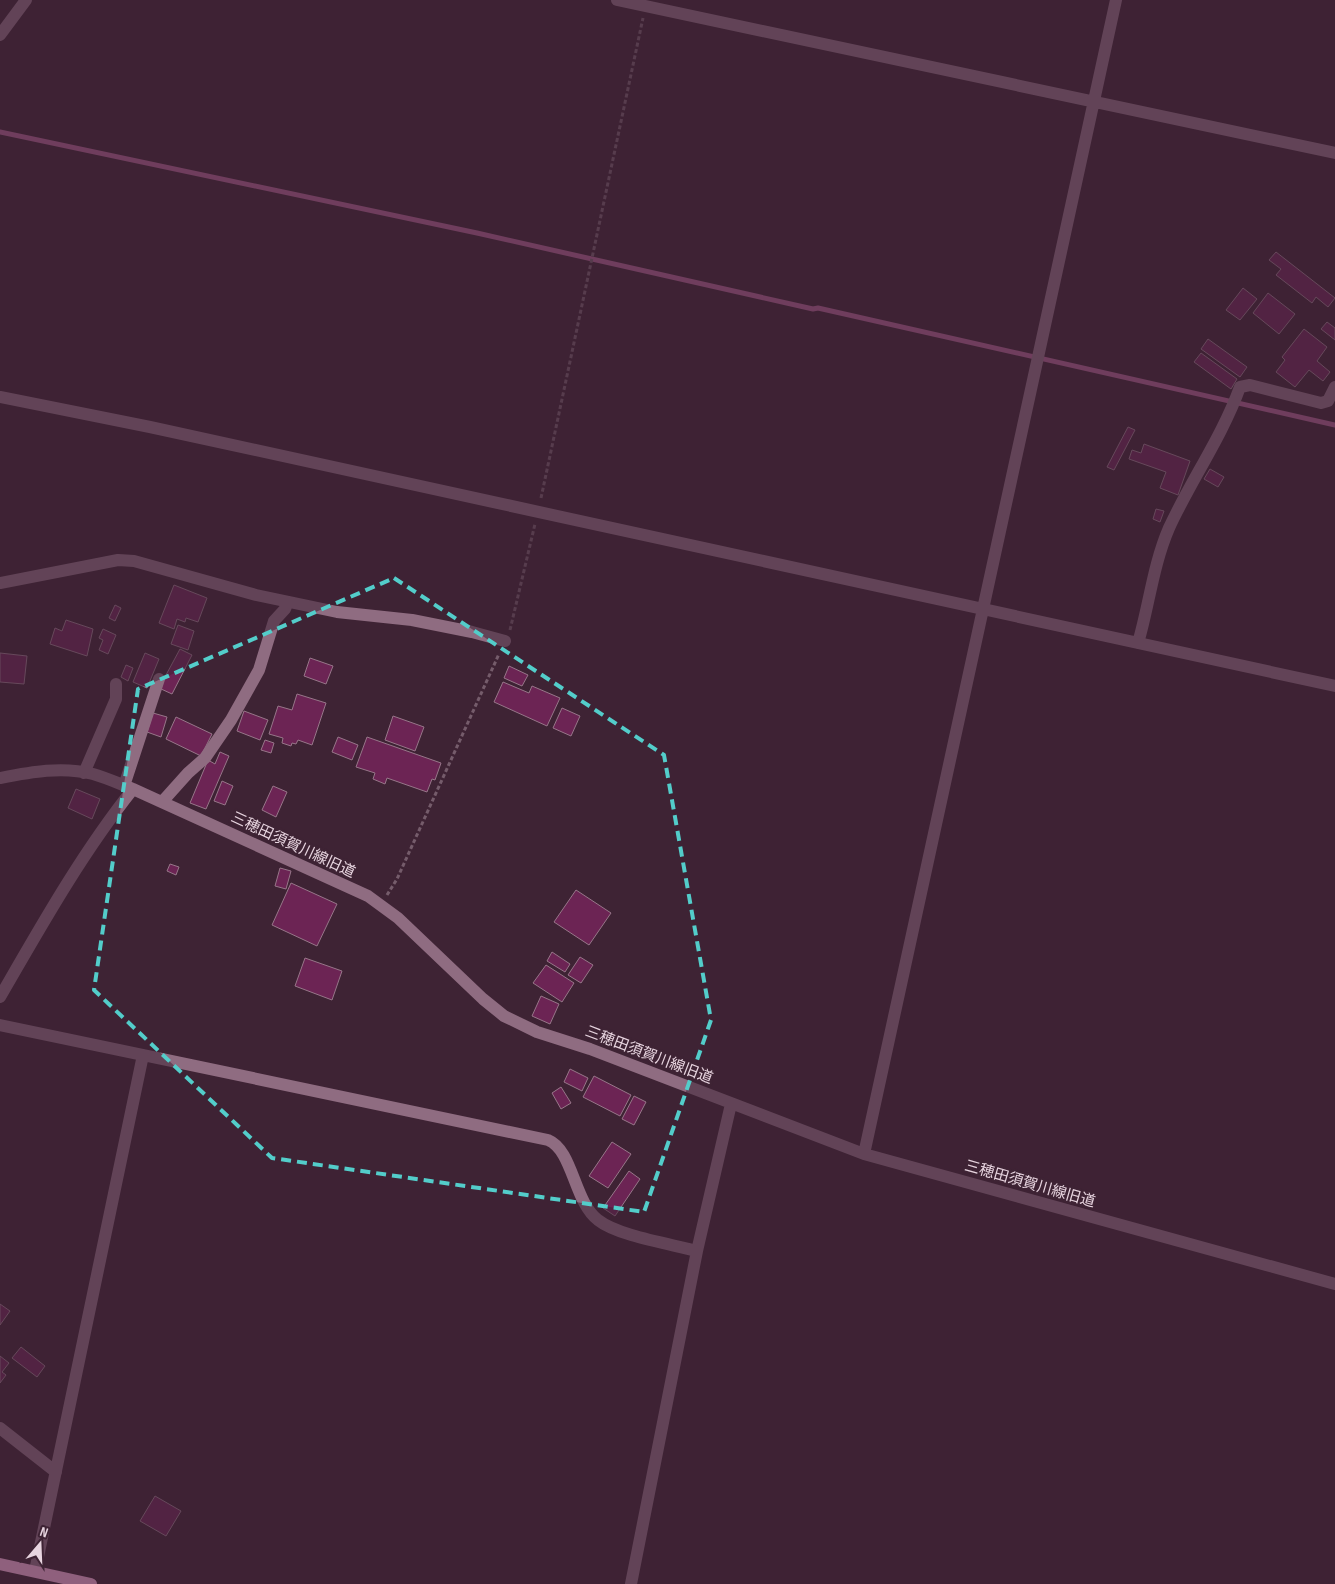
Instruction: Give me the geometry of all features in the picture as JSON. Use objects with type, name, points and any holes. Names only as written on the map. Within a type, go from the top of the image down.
[{"type":"main road","points":[[0,1564],[91,1584]]},
{"type":"street","points":[[0,35],[26,0]]},
{"type":"street","points":[[617,0],[1335,153]]},
{"type":"street","points":[[864,1154],[1116,0]]},
{"type":"street","points":[[1138,643],[1152,581],[1169,529],[1212,449],[1240,388],[1250,385],[1321,403],[1328,401],[1335,387]]},
{"type":"street","points":[[0,397],[150,427],[538,514],[1335,686]]},
{"type":"street","points":[[0,583],[118,560],[134,561],[288,602],[338,612],[412,620],[472,632],[505,641]]},
{"type":"street","points":[[162,802],[188,773],[208,755],[231,720],[259,670],[274,621],[285,609],[288,602]]},
{"type":"street","points":[[0,997],[51,910],[119,808],[129,788],[159,679]]},
{"type":"street","points":[[84,773],[116,698],[116,684]]},
{"type":"street","name":"三穂田須賀川線旧道","points":[[0,778],[47,771],[84,773],[129,788],[162,802],[368,896],[405,924],[483,999],[504,1016],[537,1032],[590,1048],[864,1154],[1335,1284]]},
{"type":"street","points":[[0,1025],[548,1140],[559,1146],[582,1198],[597,1220],[621,1231],[698,1251]]},
{"type":"street","points":[[35,1571],[114,1204],[143,1055]]},
{"type":"street","points":[[631,1584],[698,1251],[731,1104]]},
{"type":"street","points":[[0,1428],[56,1472]]},
{"type":"path","points":[[381,905],[397,879],[512,624],[538,514],[645,6]]},
{"type":"highlighted area","points":[[394,578],[664,755],[711,1020],[644,1212],[272,1158],[94,990],[138,689]]},
{"type":"building","points":[[1276,252],[1335,298],[1328,307],[1316,297],[1312,303],[1276,275],[1281,269],[1269,260]]},
{"type":"building","points":[[1243,288],[1257,299],[1240,320],[1226,310]]},
{"type":"building","points":[[1268,293],[1295,314],[1279,334],[1253,313]]},
{"type":"building","points":[[1327,322],[1335,328],[1335,340],[1321,329]]},
{"type":"building","points":[[1304,329],[1327,347],[1317,361],[1330,372],[1323,381],[1309,370],[1295,387],[1276,372],[1285,360],[1282,357]]},
{"type":"building","points":[[1208,339],[1247,367],[1240,377],[1201,349]]},
{"type":"building","points":[[1201,353],[1237,379],[1231,389],[1194,362]]},
{"type":"building","points":[[1128,427],[1135,430],[1114,470],[1107,467]]},
{"type":"building","points":[[1144,444],[1190,461],[1178,495],[1160,488],[1166,472],[1129,459],[1132,450],[1141,453]]},
{"type":"building","points":[[1210,469],[1224,477],[1218,487],[1204,479]]},
{"type":"building","points":[[1156,509],[1164,511],[1160,522],[1153,519]]},
{"type":"building","points":[[174,585],[207,598],[198,622],[186,618],[185,622],[177,619],[174,629],[159,623]]},
{"type":"building","points":[[115,605],[121,608],[115,621],[109,618]]},
{"type":"building","points":[[66,620],[93,629],[87,656],[50,644],[55,628],[62,631]]},
{"type":"building","points":[[178,625],[194,631],[188,650],[171,644]]},
{"type":"building","points":[[103,629],[116,635],[108,654],[99,650],[103,640],[99,638]]},
{"type":"building","points":[[180,649],[192,655],[172,694],[159,688]]},
{"type":"building","points":[[0,653],[27,656],[24,684],[0,682]]},
{"type":"building","points":[[145,653],[159,659],[147,688],[133,682]]},
{"type":"building","points":[[310,658],[333,666],[326,684],[304,676]]},
{"type":"building","points":[[126,665],[133,668],[128,681],[121,677]]},
{"type":"building","points":[[509,666],[528,675],[522,686],[504,678]]},
{"type":"building","points":[[503,682],[529,693],[532,686],[560,698],[547,726],[494,702]]},
{"type":"building","points":[[297,694],[326,703],[312,745],[298,740],[296,744],[292,743],[291,746],[282,743],[283,738],[269,734],[278,706],[292,710]]},
{"type":"building","points":[[562,708],[580,716],[571,736],[553,728]]},
{"type":"building","points":[[244,711],[268,720],[260,740],[237,731]]},
{"type":"building","points":[[153,713],[167,717],[161,737],[147,732]]},
{"type":"building","points":[[393,716],[424,727],[415,751],[385,740]]},
{"type":"building","points":[[176,717],[212,734],[201,756],[166,739]]},
{"type":"building","points":[[338,737],[358,745],[352,760],[332,752]]},
{"type":"building","points":[[367,737],[441,763],[435,780],[432,779],[427,792],[387,778],[385,784],[373,779],[375,773],[356,767]]},
{"type":"building","points":[[265,740],[274,743],[271,753],[261,750]]},
{"type":"building","points":[[220,752],[229,756],[206,809],[190,803],[208,760],[215,764]]},
{"type":"building","points":[[222,781],[233,786],[225,805],[214,801]]},
{"type":"building","points":[[273,786],[287,792],[276,817],[262,810]]},
{"type":"building","points":[[76,789],[100,799],[92,819],[68,808]]},
{"type":"building","points":[[170,864],[179,867],[176,875],[167,871]]},
{"type":"building","points":[[280,868],[291,871],[286,889],[275,886]]},
{"type":"building","points":[[291,883],[337,904],[317,946],[272,925]]},
{"type":"building","points":[[576,890],[611,913],[589,945],[554,922]]},
{"type":"building","points":[[552,952],[570,964],[565,972],[547,961]]},
{"type":"building","points":[[580,957],[593,965],[581,983],[568,975]]},
{"type":"building","points":[[305,958],[342,971],[332,1000],[295,986]]},
{"type":"building","points":[[546,965],[574,983],[562,1002],[533,983]]},
{"type":"building","points":[[541,996],[559,1004],[550,1024],[532,1016]]},
{"type":"building","points":[[570,1069],[588,1078],[582,1091],[564,1082]]},
{"type":"building","points":[[594,1076],[631,1095],[620,1116],[583,1097]]},
{"type":"building","points":[[561,1087],[571,1103],[561,1109],[552,1093]]},
{"type":"building","points":[[634,1096],[646,1102],[634,1125],[622,1119]]},
{"type":"building","points":[[612,1142],[631,1154],[608,1188],[589,1176]]},
{"type":"building","points":[[629,1171],[640,1179],[615,1216],[603,1208]]},
{"type":"building","points":[[0,1304],[10,1311],[0,1325]]},
{"type":"building","points":[[21,1347],[45,1366],[37,1377],[12,1358]]},
{"type":"building","points":[[0,1356],[9,1363],[2,1372],[6,1375],[0,1383]]},
{"type":"building","points":[[155,1496],[181,1511],[166,1536],[140,1521]]},
{"type":"waterway","points":[[0,132],[477,233],[1335,425]]}]
